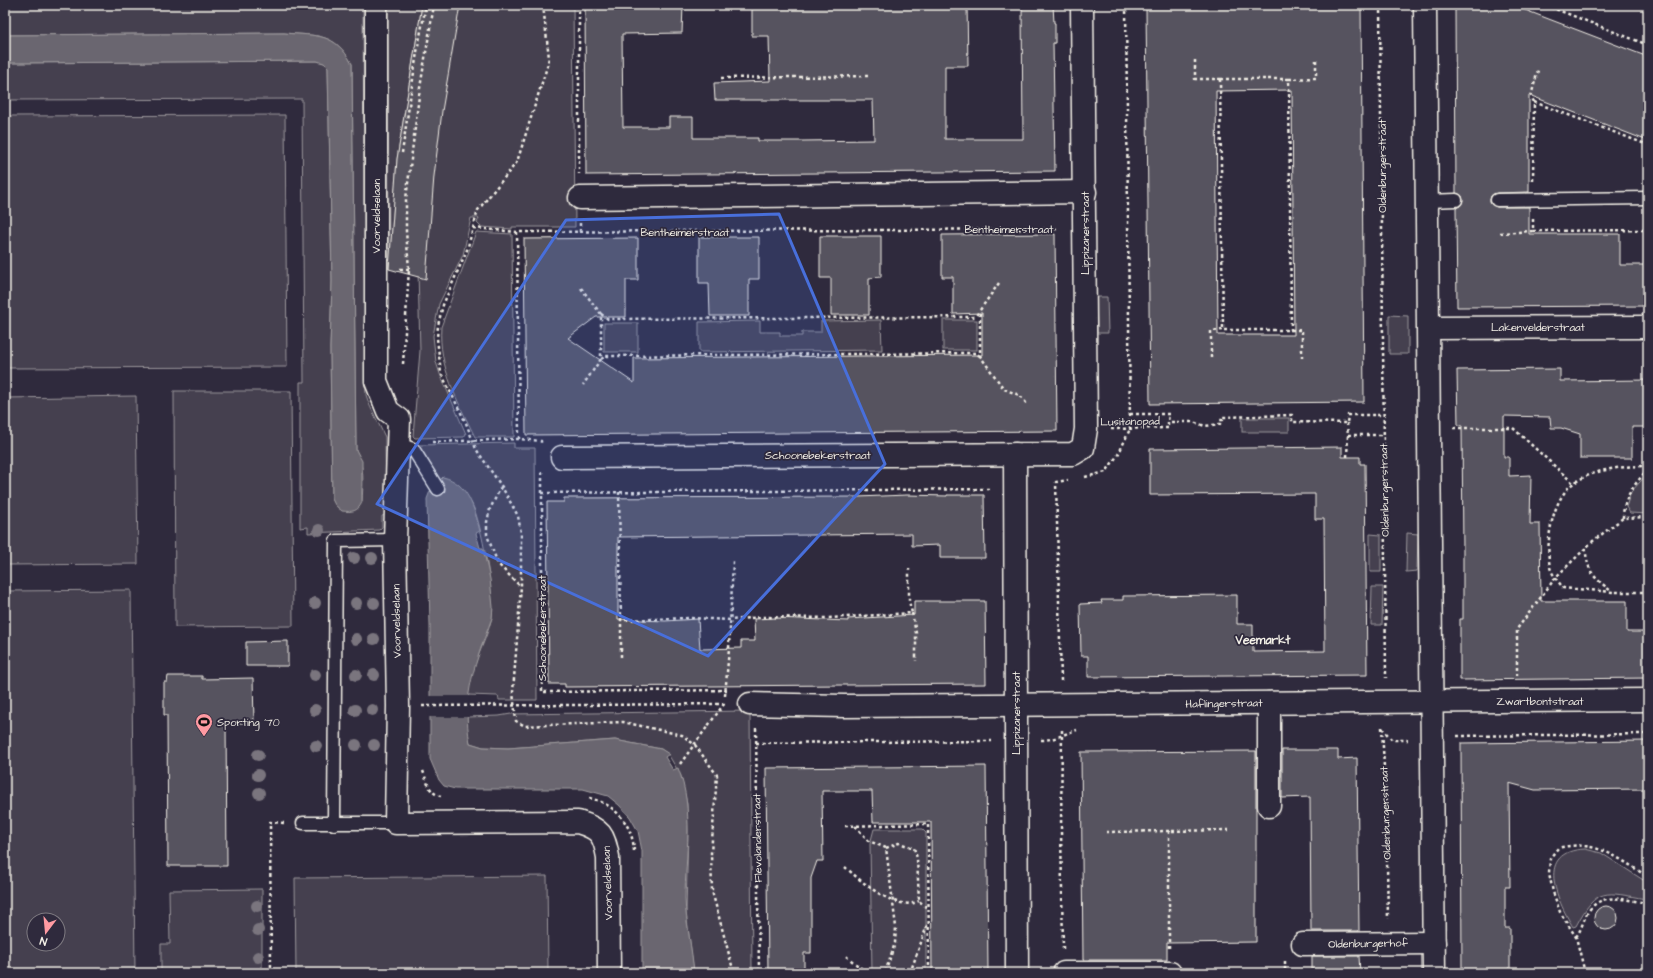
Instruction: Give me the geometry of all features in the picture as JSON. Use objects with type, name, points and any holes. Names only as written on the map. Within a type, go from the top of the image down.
[{"type":"street","name":"Voorveldselaan","points":[[376,5],[376,381],[388,411],[399,419],[397,443],[395,540],[398,706],[396,823],[578,822],[593,826],[605,841],[608,858],[609,973]]},
{"type":"street","name":"Lippizanerstraat","points":[[1073,454],[1083,448],[1086,429],[1085,192],[1082,5]]},
{"type":"street","points":[[1425,5],[1434,973]]},
{"type":"street","points":[[580,198],[1085,192]]},
{"type":"street","name":"Lakenvelderstraat","points":[[1429,328],[1648,327]]},
{"type":"street","name":"Lippizanerstraat","points":[[1015,454],[1017,973]]},
{"type":"street","name":"Schoonebekerstraat","points":[[562,457],[1073,454]]},
{"type":"street","name":"Zwartbontstraat","points":[[1432,701],[1648,700]]},
{"type":"street","name":"Haflingerstraat","points":[[1017,704],[1432,701]]},
{"type":"street","points":[[1269,702],[1269,806]]},
{"type":"street","points":[[753,704],[844,706],[1017,704]]},
{"type":"street","name":"Oldenburgerhof","points":[[1303,944],[1434,943]]},
{"type":"street","points":[[1064,973],[1170,973]]},
{"type":"lane","points":[[1497,200],[1648,198]]},
{"type":"lane","points":[[1428,201],[1456,200]]},
{"type":"lane","points":[[397,443],[412,449],[438,489]]},
{"type":"lane","points":[[334,824],[336,541],[395,540]]},
{"type":"lane","name":"Voorveldselaan","points":[[303,823],[396,823]]},
{"type":"path","points":[[401,161],[413,74],[426,5]]},
{"type":"path","points":[[402,372],[409,269],[406,231],[406,199],[420,88],[434,5]]},
{"type":"path","points":[[543,5],[549,58],[535,108],[517,162],[478,210],[467,250],[444,305],[438,325],[437,338],[441,373],[466,423],[471,440],[502,487],[518,516],[521,532],[521,586],[514,655],[513,706],[516,721],[525,726],[623,722],[682,734],[695,745],[717,775],[711,853],[712,891],[734,973]]},
{"type":"path","points":[[579,5],[580,232]]},
{"type":"path","points":[[1082,478],[1106,472],[1119,453],[1130,429],[1126,5]]},
{"type":"path","name":"Oldenburgerstraat","points":[[1380,5],[1386,702],[1381,715],[1386,808],[1388,943]]},
{"type":"path","points":[[1545,5],[1648,45]]},
{"type":"path","points":[[1194,60],[1195,79],[1289,79],[1316,78],[1316,58]]},
{"type":"path","points":[[1533,231],[1532,200],[1534,102],[1531,96],[1538,70]]},
{"type":"path","points":[[721,78],[869,76]]},
{"type":"path","points":[[1220,79],[1223,330]]},
{"type":"path","points":[[1289,79],[1291,330]]},
{"type":"path","points":[[1534,102],[1648,145]]},
{"type":"path","name":"Bentheimerstraat","points":[[473,228],[517,232],[1060,229]]},
{"type":"path","points":[[1500,233],[1533,231],[1648,230]]},
{"type":"path","points":[[517,232],[519,439]]},
{"type":"path","points":[[394,269],[409,269]]},
{"type":"path","points":[[581,288],[601,314],[608,319],[912,318],[975,317],[999,283]]},
{"type":"path","points":[[980,310],[980,356]]},
{"type":"path","points":[[601,314],[601,359]]},
{"type":"path","points":[[1211,358],[1211,331],[1302,330],[1302,358]]},
{"type":"path","points":[[583,385],[601,359],[606,356],[975,353],[980,356],[1004,389],[1019,395],[1028,405]]},
{"type":"path","name":"Lusitanopad","points":[[1086,429],[1168,428],[1169,414],[1130,414]]},
{"type":"path","name":"Lusitanopad","points":[[1168,422],[1193,422],[1205,426],[1220,424],[1220,420],[1223,420],[1223,416],[1292,415],[1292,422],[1347,422],[1348,415],[1383,415]]},
{"type":"path","points":[[1347,422],[1347,457]]},
{"type":"path","points":[[1452,428],[1514,428],[1573,483]]},
{"type":"path","points":[[1348,435],[1384,435]]},
{"type":"path","points":[[397,443],[519,439],[541,441]]},
{"type":"path","points":[[1648,468],[1634,466],[1607,470],[1573,483],[1559,502],[1553,514],[1550,531],[1550,568],[1563,588],[1613,592],[1648,592]]},
{"type":"path","points":[[1623,518],[1623,509],[1629,492],[1648,468]]},
{"type":"path","name":"Schoonebekerstraat","points":[[542,471],[542,692]]},
{"type":"path","points":[[1064,973],[1061,831],[1062,704],[1056,482],[1075,479]]},
{"type":"path","points":[[502,487],[490,509],[487,522],[487,535],[498,564],[521,586]]},
{"type":"path","points":[[542,493],[989,489]]},
{"type":"path","points":[[619,492],[621,657]]},
{"type":"path","points":[[1518,701],[1517,629],[1556,578],[1585,548],[1623,518],[1648,517]]},
{"type":"path","points":[[1585,548],[1587,566],[1593,576],[1613,592]]},
{"type":"path","points":[[680,764],[724,704],[733,561]]},
{"type":"path","points":[[909,569],[909,601],[916,632],[916,661]]},
{"type":"path","points":[[621,620],[691,618],[730,620],[762,617],[829,618],[912,613]]},
{"type":"path","name":"Flevolanderstraat","points":[[542,692],[755,690],[753,704],[756,743],[759,973]]},
{"type":"path","points":[[421,706],[753,704]]},
{"type":"path","points":[[1374,728],[1382,728],[1392,740],[1432,740],[1460,735],[1648,734]]},
{"type":"path","points":[[756,743],[1053,740],[1061,734],[1080,730]]},
{"type":"path","points":[[421,768],[430,790],[439,796],[447,797]]},
{"type":"path","points":[[585,797],[610,806],[619,814],[630,832],[634,854]]},
{"type":"path","points":[[270,973],[270,822],[303,823]]},
{"type":"path","points":[[845,826],[928,824],[929,973]]},
{"type":"path","points":[[854,826],[870,842],[886,848],[899,843],[914,848],[917,858],[919,901],[929,909]]},
{"type":"path","points":[[1106,832],[1230,830]]},
{"type":"path","points":[[1169,831],[1170,973]]},
{"type":"path","points":[[1585,973],[1576,937],[1560,912],[1550,879],[1550,858],[1558,848],[1571,844],[1587,845],[1603,850],[1620,859],[1648,878]]},
{"type":"path","points":[[885,973],[895,943],[896,926],[886,848]]},
{"type":"path","points":[[845,867],[866,886],[894,901],[915,903],[919,901]]},
{"type":"path","points":[[1645,875],[1648,872]]},
{"type":"path","points":[[1576,937],[1582,929],[1588,913],[1595,904],[1605,898],[1648,903]]},
{"type":"path","points":[[910,973],[929,921]]},
{"type":"path","points":[[846,956],[867,973]]},
{"type":"highlighted area","points":[[779,214],[885,464],[708,656],[377,504],[566,220]]},
{"type":"shaded area","points":[[5,5],[363,5],[365,378],[366,395],[385,437],[386,515],[382,516],[382,527],[379,530],[308,533],[308,527],[300,528],[300,382],[304,382],[302,99],[5,100],[5,63],[317,61],[324,63],[328,67],[332,281],[330,348],[332,499],[339,509],[362,502],[363,482],[361,462],[356,450],[352,64],[346,54],[339,46],[324,38],[284,33],[5,35]]},
{"type":"shaded area","points":[[388,5],[422,5],[397,159],[389,269]]},
{"type":"shaded area","points":[[440,5],[573,5],[575,227],[512,227],[512,229],[481,227],[477,223],[479,218],[471,218],[463,255],[439,304],[433,336],[436,362],[440,374],[466,434],[464,437],[415,438],[413,436],[420,351],[418,270]]},
{"type":"shaded area","points":[[284,33],[316,36],[332,41],[346,54],[352,64],[356,450],[362,461],[362,502],[357,510],[352,511],[342,511],[335,505],[332,499],[330,348],[332,281],[328,67],[324,63],[317,61],[5,63],[5,35]]},
{"type":"shaded area","points":[[285,115],[287,367],[5,368],[5,116]]},
{"type":"shaded area","points":[[476,232],[512,234],[514,437],[475,437],[450,384],[443,356],[441,327]]},
{"type":"shaded area","points":[[1096,297],[1107,297],[1108,333],[1097,333]]},
{"type":"shaded area","points":[[1389,315],[1408,316],[1408,354],[1389,354]]},
{"type":"shaded area","points":[[881,320],[882,350],[699,352],[699,322],[760,321],[760,332],[780,332],[780,336],[802,336],[802,332],[821,332],[821,321]]},
{"type":"shaded area","points":[[943,320],[977,320],[977,350],[943,350]]},
{"type":"shaded area","points":[[604,323],[638,323],[638,352],[604,352]]},
{"type":"shaded area","points":[[174,391],[291,391],[293,626],[175,627]]},
{"type":"shaded area","points":[[136,396],[138,564],[5,565],[5,398]]},
{"type":"shaded area","points":[[1242,418],[1289,418],[1289,432],[1242,432]]},
{"type":"shaded area","points":[[514,443],[514,448],[535,448],[537,700],[499,700],[498,696],[468,695],[471,675],[492,617],[491,594],[483,542],[476,513],[472,504],[443,477],[440,480],[419,445]]},
{"type":"shaded area","points":[[1648,473],[1648,514],[1630,513],[1626,507],[1631,492]]},
{"type":"shaded area","points":[[443,477],[452,480],[459,485],[465,491],[473,506],[480,531],[476,533],[480,548],[483,548],[490,579],[493,607],[492,618],[476,664],[469,695],[467,710],[470,743],[483,747],[508,748],[615,740],[661,749],[669,754],[665,757],[673,770],[678,768],[683,784],[688,817],[685,899],[694,973],[642,973],[642,851],[638,831],[630,817],[608,796],[583,789],[455,789],[444,786],[439,780],[430,759],[430,626],[427,499],[430,491],[431,492],[443,485],[440,480]]},
{"type":"shaded area","points":[[1407,533],[1418,534],[1417,571],[1406,572]]},
{"type":"shaded area","points":[[1370,534],[1381,535],[1381,572],[1370,572]]},
{"type":"shaded area","points":[[1372,587],[1383,587],[1382,625],[1371,625]]},
{"type":"shaded area","points":[[131,590],[135,973],[5,973],[5,591]]},
{"type":"shaded area","points":[[750,711],[752,973],[694,973],[686,912],[688,831],[687,804],[681,776],[668,754],[661,749],[615,740],[508,748],[483,747],[470,743],[466,724],[467,717],[511,714]]},
{"type":"shaded area","points":[[874,829],[922,829],[926,833],[926,973],[872,973],[870,844]]},
{"type":"shaded area","points":[[1585,849],[1601,853],[1648,883],[1648,898],[1646,899],[1611,894],[1604,895],[1597,898],[1590,904],[1576,926],[1573,927],[1556,891],[1554,878],[1555,867],[1560,858],[1569,852]]},
{"type":"shaded area","points":[[547,876],[548,973],[296,973],[295,878]]},
{"type":"shaded area","points":[[262,889],[262,973],[161,973],[161,944],[170,944],[169,890]]},
{"type":"pier","points":[[428,696],[470,696],[469,717],[428,717]]},
{"type":"building","points":[[422,5],[460,5],[442,111],[434,176],[426,279],[389,269],[397,159]]},
{"type":"building","points":[[585,5],[683,5],[682,33],[622,34],[623,127],[669,127],[669,117],[693,117],[693,138],[758,138],[758,141],[803,141],[874,140],[873,100],[715,100],[714,83],[770,81],[769,36],[752,36],[752,5],[967,5],[968,66],[945,66],[945,139],[1023,139],[1022,5],[1053,5],[1055,23],[1055,43],[1053,43],[1055,171],[586,175]]},
{"type":"building","points":[[1361,5],[1364,402],[1150,404],[1146,6]],"holes":[[[1292,90],[1294,335],[1218,335],[1216,91]]]},
{"type":"building","points":[[1455,5],[1512,5],[1648,57],[1648,141],[1529,95],[1529,192],[1497,193],[1491,196],[1490,200],[1491,204],[1497,207],[1529,207],[1529,234],[1620,234],[1620,265],[1648,265],[1648,306],[1457,307],[1456,208],[1460,206],[1463,200],[1462,196],[1456,193]]},
{"type":"building","points":[[1055,234],[1057,431],[526,435],[524,239],[638,238],[638,280],[626,280],[626,317],[596,317],[568,338],[634,383],[634,358],[982,355],[982,313],[953,314],[953,277],[942,277],[942,235]]},
{"type":"building","points":[[820,236],[881,236],[881,277],[869,278],[869,315],[831,315],[831,278],[820,278]]},
{"type":"building","points":[[699,237],[759,237],[759,279],[749,279],[749,316],[710,316],[709,283],[699,283]]},
{"type":"building","points":[[1560,369],[1560,381],[1648,380],[1648,427],[1632,427],[1632,458],[1580,458],[1580,434],[1561,428],[1551,428],[1550,417],[1504,416],[1504,457],[1509,457],[1509,476],[1531,475],[1530,524],[1540,524],[1541,601],[1627,601],[1627,632],[1648,632],[1648,678],[1460,680],[1460,619],[1463,619],[1462,425],[1458,425],[1457,370]]},
{"type":"building","points":[[1342,447],[1342,457],[1360,457],[1360,464],[1365,464],[1367,675],[1088,677],[1088,656],[1081,656],[1080,604],[1102,603],[1101,600],[1123,600],[1123,596],[1237,595],[1237,624],[1253,624],[1253,652],[1325,651],[1324,519],[1315,519],[1315,494],[1150,495],[1150,449]]},
{"type":"building","points":[[907,495],[984,495],[985,558],[940,558],[940,545],[912,546],[912,534],[618,537],[618,619],[665,621],[698,619],[700,649],[741,648],[741,641],[755,641],[754,619],[776,618],[848,621],[848,619],[914,615],[914,601],[985,601],[986,684],[565,687],[565,684],[549,684],[547,502],[564,502],[564,498],[858,497]]},
{"type":"building","points":[[288,641],[288,666],[246,666],[246,642]]},
{"type":"building","points":[[168,676],[202,676],[202,679],[253,678],[254,723],[226,723],[227,866],[168,866],[167,715],[164,715],[164,682],[167,682]]},
{"type":"building","points":[[1648,741],[1648,789],[1535,790],[1509,783],[1510,887],[1505,887],[1505,928],[1510,928],[1510,973],[1462,973],[1461,743]]},
{"type":"building","points":[[1282,750],[1338,750],[1338,759],[1357,758],[1359,931],[1311,931],[1310,797],[1282,798]]},
{"type":"building","points":[[1256,751],[1256,942],[1167,943],[1167,960],[1083,960],[1081,752]]},
{"type":"building","points":[[986,766],[988,973],[932,973],[931,822],[873,822],[872,791],[822,791],[823,861],[817,861],[811,878],[811,953],[804,953],[804,973],[768,973],[766,768]]},
{"type":"building","points":[[1606,906],[1615,909],[1618,918],[1615,927],[1606,930],[1597,927],[1594,918],[1597,909]]},
{"type":"building","points":[[1312,956],[1359,956],[1360,973],[1312,973]]},
{"type":"place","name":"Sporting '70","points":[[204,737]]},
{"type":"district","name":"Veemarkt","points":[[1263,640]]}]
